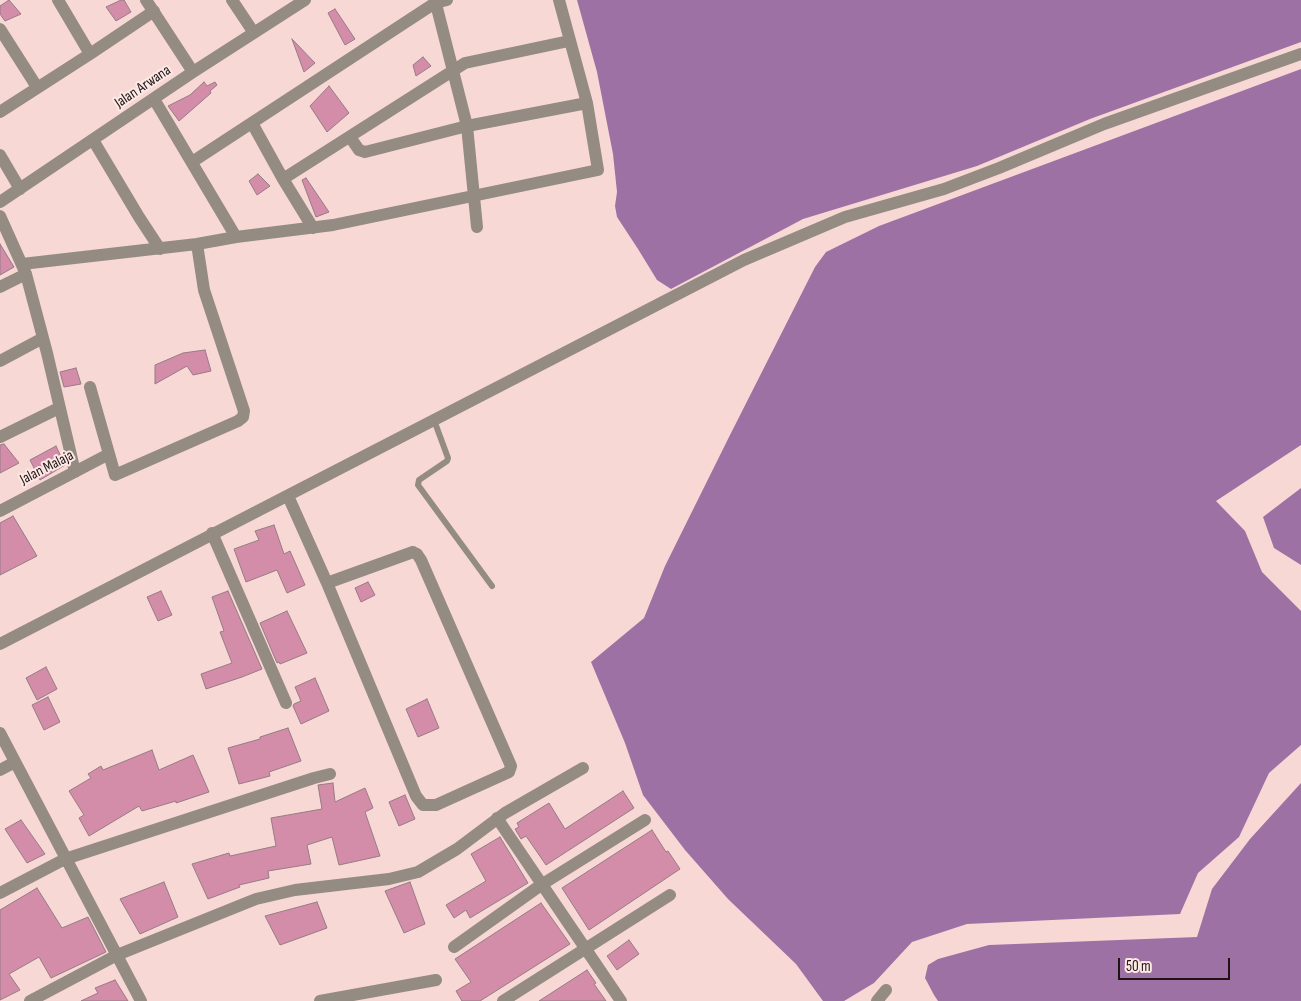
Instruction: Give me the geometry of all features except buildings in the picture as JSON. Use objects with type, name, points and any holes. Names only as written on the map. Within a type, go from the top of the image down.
[{"type":"street","points":[[58,0],[90,54]]},
{"type":"street","points":[[146,0],[192,72]]},
{"type":"street","points":[[232,0],[254,33]]},
{"type":"street","name":"Jalan Arwana","points":[[0,202],[192,72],[305,0]]},
{"type":"street","points":[[0,287],[24,269],[236,237],[351,222],[598,170],[587,104],[559,0]]},
{"type":"street","points":[[192,162],[439,1],[467,126],[477,227]]},
{"type":"street","points":[[0,112],[154,11]]},
{"type":"street","points":[[0,28],[37,88]]},
{"type":"street","points":[[283,179],[465,63],[569,40]]},
{"type":"street","points":[[0,644],[744,260],[845,217],[944,189],[1104,124],[1301,54]]},
{"type":"street","points":[[154,99],[236,237]]},
{"type":"street","points":[[350,137],[359,150],[365,152],[467,126],[587,104]]},
{"type":"street","points":[[252,123],[313,228]]},
{"type":"street","points":[[93,140],[160,249]]},
{"type":"street","points":[[0,155],[20,189]]},
{"type":"street","points":[[0,216],[24,269],[43,338],[75,472]]},
{"type":"street","points":[[90,387],[113,472],[117,475],[238,421],[243,417],[244,411],[204,290],[197,244]]},
{"type":"street","points":[[0,362],[43,338]]},
{"type":"street","points":[[0,437],[59,408]]},
{"type":"street","name":"Jalan Malaja","points":[[0,511],[109,454]]},
{"type":"street","points":[[288,496],[328,584],[418,802],[423,805],[436,805],[510,771],[511,766],[417,554],[413,552],[403,554],[328,584]]},
{"type":"street","points":[[212,534],[286,703]]},
{"type":"street","points":[[0,733],[141,1001]]},
{"type":"street","points":[[0,770],[15,762]]},
{"type":"street","points":[[30,1001],[117,954],[256,899],[295,890],[389,879],[418,872],[456,849],[497,818],[583,768]]},
{"type":"street","points":[[0,893],[65,858],[330,774]]},
{"type":"street","points":[[497,818],[621,1001]]},
{"type":"street","points":[[454,947],[542,885],[646,820]]},
{"type":"street","points":[[503,1001],[670,895]]},
{"type":"street","points":[[320,1001],[436,980]]},
{"type":"street","points":[[877,1001],[886,990]]},
{"type":"lane","points":[[434,420],[448,458],[419,480],[418,485],[492,586]]},
{"type":"shaded area","points":[[577,0],[1301,0],[1301,42],[1090,119],[977,166],[803,219],[671,289],[657,280],[617,217],[615,206],[617,192],[613,154],[597,72]]},
{"type":"shaded area","points":[[1301,69],[1301,445],[1216,501],[1245,531],[1262,572],[1301,611],[1301,745],[1269,773],[1239,837],[1198,873],[1180,914],[967,924],[912,942],[874,983],[844,1001],[823,1001],[796,964],[728,899],[685,850],[643,795],[625,743],[591,662],[644,618],[665,566],[730,435],[815,267],[826,252],[879,226]]},
{"type":"shaded area","points":[[1301,488],[1301,565],[1274,548],[1263,517]]},
{"type":"shaded area","points":[[1301,783],[1301,1001],[938,1001],[934,995],[925,978],[928,965],[938,959],[989,945],[1197,937],[1212,889],[1250,839]]}]
